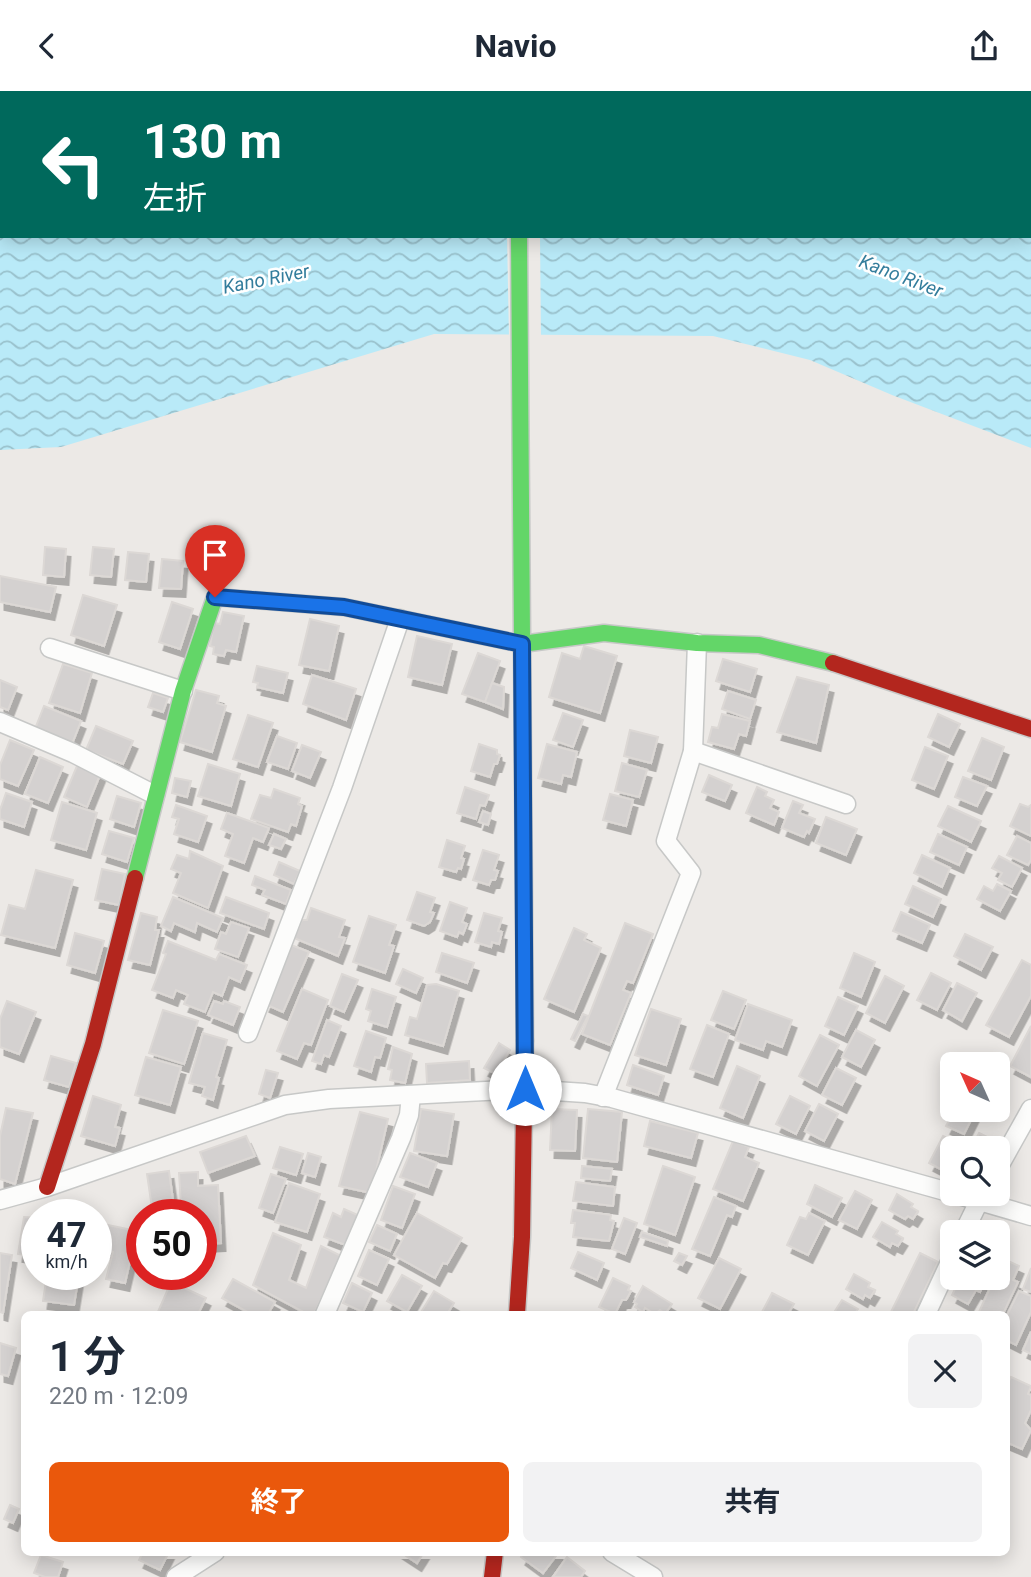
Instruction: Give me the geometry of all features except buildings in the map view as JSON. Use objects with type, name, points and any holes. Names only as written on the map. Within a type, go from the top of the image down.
[{"type":"street","points":[[517,1311],[522,1237],[525,1089],[519,238]]},
{"type":"street","points":[[47,1187],[93,1044],[183,691],[215,597],[344,607],[522,644],[604,633],[697,643],[759,645],[842,665],[1031,729]]},
{"type":"street","points":[[248,1033],[342,788],[400,619]]},
{"type":"street","points":[[603,1097],[691,873],[666,841],[693,751],[697,643]]},
{"type":"street","points":[[50,648],[183,691]]},
{"type":"street","points":[[0,722],[73,753],[155,795]]},
{"type":"street","points":[[693,751],[846,804]]},
{"type":"street","points":[[0,1200],[47,1187],[285,1105],[329,1099],[525,1089],[603,1097],[940,1190]]},
{"type":"street","points":[[326,1311],[401,1138],[409,1115],[411,1095]]},
{"type":"street","points":[[1010,1147],[1031,1109]]},
{"type":"street","points":[[1005,1206],[1031,1216]]},
{"type":"street","points":[[927,1311],[940,1284]]},
{"type":"street","points":[[176,1577],[209,1556]]},
{"type":"street","points":[[492,1577],[495,1556]]},
{"type":"street","points":[[619,1556],[653,1577]]},
{"type":"water","name":"Kano River","points":[[0,238],[1031,238],[1031,448],[892,395],[810,360],[713,336],[434,334],[61,447],[0,450]]},
{"type":"pier","points":[[507,238],[540,238],[541,338],[509,338]]},
{"type":"traffic: fast","points":[[519,238],[525,1041]]},
{"type":"traffic: fast","points":[[135,878],[183,691],[215,597],[344,607],[522,644],[604,633],[697,643],[759,645],[833,663]]},
{"type":"traffic: jam","points":[[833,663],[1031,729]]},
{"type":"traffic: jam","points":[[47,1187],[93,1044],[135,878]]},
{"type":"traffic: jam","points":[[517,1311],[522,1237],[525,1041]]},
{"type":"traffic: jam","points":[[492,1577],[495,1556]]},
{"type":"route","points":[[215,597],[344,607],[522,644],[525,1089]]}]
